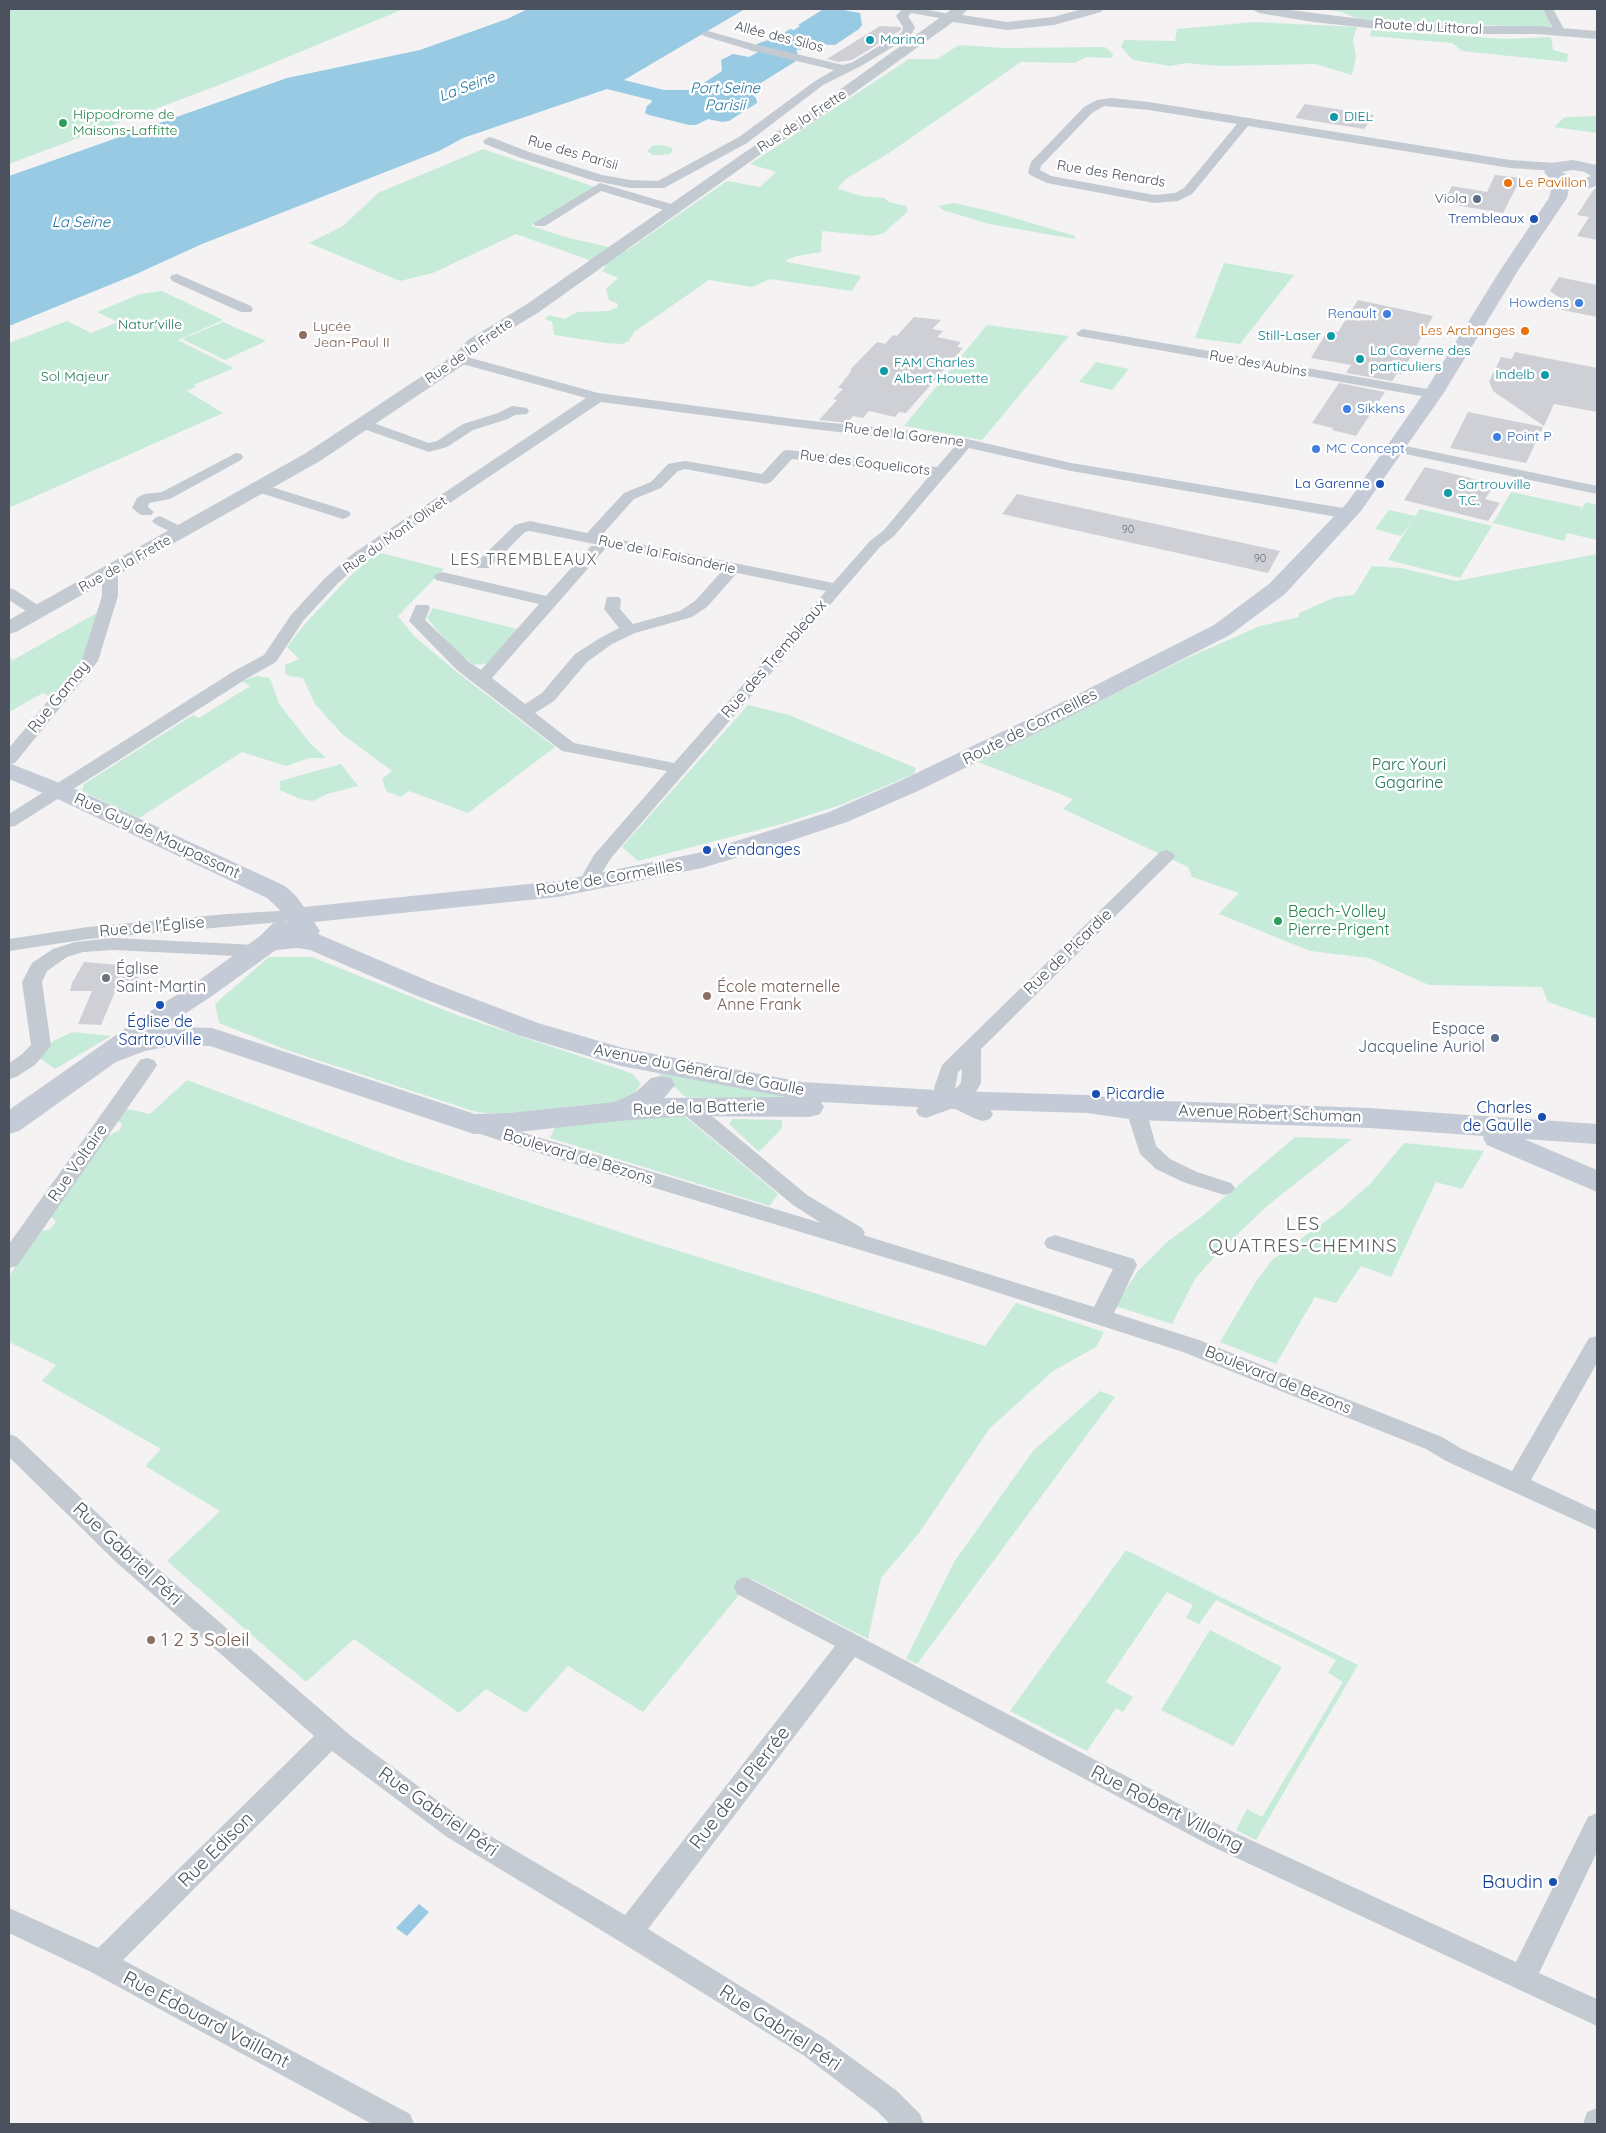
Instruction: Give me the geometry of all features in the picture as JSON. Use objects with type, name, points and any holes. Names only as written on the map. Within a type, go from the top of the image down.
[{"type":"main road","name":"Route de Cormeilles","points":[[296,916],[476,899],[592,883],[702,860],[838,817],[909,786],[985,750],[1222,630],[1277,589],[1349,514],[1433,394],[1510,270],[1578,177]]},
{"type":"main road","name":"Rue Guy de Maupassant","points":[[9,770],[59,791],[276,892],[287,902],[296,916]]},
{"type":"main road","points":[[9,1124],[263,947],[296,916],[315,942]]},
{"type":"main road","name":"Avenue du Général de Gaulle","points":[[263,947],[296,940],[315,942],[424,989],[528,1029],[621,1057],[802,1091],[925,1105]]},
{"type":"main road","points":[[203,990],[199,1011],[200,1022],[212,1037]]},
{"type":"main road","name":"Boulevard de Bezons","points":[[107,1055],[140,1043],[160,1039],[183,1036],[212,1037],[474,1124]]},
{"type":"main road","points":[[621,1057],[687,1106]]},
{"type":"main road","name":"Rue de la Batterie","points":[[618,1111],[646,1099],[661,1085]]},
{"type":"main road","name":"Rue de la Batterie","points":[[474,1124],[509,1123],[618,1111],[687,1106],[925,1105],[956,1094]]},
{"type":"main road","name":"Avenue Robert Schuman","points":[[956,1094],[987,1108],[1088,1115],[1136,1110],[1268,1114],[1597,1134]]},
{"type":"main road","name":"Avenue Robert Schuman","points":[[1404,1121],[1497,1138],[1597,1150]]},
{"type":"main road","points":[[1497,1138],[1597,1182]]},
{"type":"street","points":[[907,9],[956,13],[992,24],[1019,26],[1054,21],[1096,9]]},
{"type":"street","name":"Rue des Parisii","points":[[489,141],[525,155],[546,160],[605,184],[653,186],[666,182],[675,175],[696,166],[743,140],[784,111],[819,82],[844,68],[857,64],[907,33],[909,27],[902,16],[907,9]]},
{"type":"street","name":"Route du Littoral","points":[[1259,9],[1313,18],[1369,24],[1463,30],[1559,31],[1597,35]]},
{"type":"street","points":[[1548,9],[1559,31]]},
{"type":"street","name":"Rue de la Frette","points":[[9,628],[313,457],[460,359],[474,344],[533,308],[956,13]]},
{"type":"street","name":"Allée des Silos","points":[[708,34],[750,47],[844,68]]},
{"type":"street","name":"Rue des Renards","points":[[1245,122],[1188,191],[1178,197],[1154,199],[1047,179],[1034,172],[1035,165],[1088,110],[1101,103],[1123,102],[1510,164],[1578,177]]},
{"type":"street","points":[[540,223],[605,184],[674,209]]},
{"type":"street","points":[[177,278],[246,309]]},
{"type":"street","name":"Rue des Aubins","points":[[1083,333],[1433,394]]},
{"type":"street","name":"Rue de la Garenne","points":[[460,359],[598,397],[803,424],[966,442],[1071,467],[1349,514]]},
{"type":"street","name":"Rue du Mont Olivet","points":[[9,822],[270,658],[297,618],[356,558],[598,397]]},
{"type":"street","points":[[363,424],[429,448],[442,444],[468,427],[502,416],[512,410],[522,410]]},
{"type":"street","name":"Rue des Trembleaux","points":[[592,883],[592,874],[603,856],[836,588],[875,544],[889,533],[966,442]]},
{"type":"street","points":[[1396,448],[1597,490]]},
{"type":"street","name":"Rue des Coquelicots","points":[[593,544],[629,496],[656,485],[673,467],[685,465],[766,479],[788,454],[942,472]]},
{"type":"street","points":[[146,512],[140,508],[142,501],[149,497],[165,496],[236,457]]},
{"type":"street","points":[[259,488],[343,514]]},
{"type":"street","points":[[160,520],[181,532]]},
{"type":"street","name":"Rue de la Faisanderie","points":[[483,565],[520,528],[530,526],[593,544],[836,588]]},
{"type":"street","points":[[482,679],[550,602],[593,544]]},
{"type":"street","points":[[524,712],[548,697],[582,658],[606,641],[629,630],[686,614],[701,604],[733,568]]},
{"type":"street","name":"Rue Gamay","points":[[9,759],[90,661],[110,596],[110,572]]},
{"type":"street","points":[[442,577],[550,602]]},
{"type":"street","points":[[9,594],[38,612]]},
{"type":"street","points":[[613,600],[612,609],[629,630]]},
{"type":"street","points":[[422,608],[418,621],[463,666],[568,747],[653,762],[678,769]]},
{"type":"street","name":"Rue de Picardie","points":[[956,1094],[972,1048],[996,1022],[1166,856]]},
{"type":"street","name":"Rue de l'Église","points":[[9,945],[98,932],[226,920],[296,916]]},
{"type":"street","points":[[9,1072],[28,1060],[41,1046],[32,982],[39,967],[60,953],[82,946],[113,944],[263,947]]},
{"type":"street","name":"Rue Voltaire","points":[[9,1260],[147,1065]]},
{"type":"street","name":"Boulevard de Bezons","points":[[687,1106],[800,1200],[860,1236],[947,1268]]},
{"type":"street","points":[[1136,1110],[1147,1149],[1163,1164],[1190,1177],[1224,1188]]},
{"type":"street","name":"Boulevard de Bezons","points":[[474,1124],[542,1147],[947,1268],[1164,1336],[1434,1443],[1597,1521]]},
{"type":"street","points":[[1055,1243],[1126,1265],[1101,1316]]},
{"type":"street","points":[[1517,1484],[1597,1344]]},
{"type":"street","name":"Rue Gabriel Péri","points":[[9,1443],[125,1555],[332,1736],[456,1829],[629,1932],[813,2046],[887,2101],[910,2124]]},
{"type":"street","name":"Rue Robert Villoing","points":[[746,1587],[1220,1838],[1597,2013]]},
{"type":"street","name":"Rue de la Pierrée","points":[[629,1932],[851,1644]]},
{"type":"street","name":"Rue Edison","points":[[101,1963],[332,1736]]},
{"type":"street","points":[[1522,1979],[1597,1824]]},
{"type":"street","name":"Rue Édouard Vaillant","points":[[9,1920],[101,1963],[400,2124]]},
{"type":"green space","name":"Hippodrome de Maisons-Laffitte","points":[[9,9],[404,9],[227,82],[9,164]]},
{"type":"green space","points":[[1320,9],[1545,9],[1551,27],[1360,20],[1342,12]]},
{"type":"green space","points":[[1254,22],[1357,27],[1353,39],[1356,58],[1352,75],[1316,64],[1219,66],[1186,63],[1170,66],[1133,60],[1121,47],[1124,40],[1175,41],[1177,29]]},
{"type":"green space","points":[[1372,30],[1505,39],[1551,37],[1553,50],[1568,54],[1567,62],[1462,51],[1452,43],[1370,36]]},
{"type":"green space","points":[[959,45],[1005,48],[1105,47],[1113,54],[1112,58],[1086,57],[1075,63],[1021,62],[886,155],[847,178],[838,187],[839,189],[861,196],[884,198],[889,202],[906,206],[908,211],[884,233],[873,236],[822,231],[821,252],[786,260],[787,262],[861,276],[852,291],[770,279],[752,287],[709,280],[634,332],[629,341],[623,344],[607,343],[554,335],[552,322],[545,319],[549,315],[564,319],[578,312],[609,311],[618,307],[617,303],[609,300],[606,289],[618,278],[602,271],[606,266],[516,234],[433,273],[400,281],[309,243],[343,226],[378,193],[483,149],[595,187],[531,226],[569,238],[626,251],[727,181],[760,187],[776,172],[750,164],[909,59],[937,59]]},
{"type":"green space","points":[[1597,116],[1597,133],[1554,127],[1565,117]]},
{"type":"green space","points":[[652,146],[671,147],[673,150],[670,154],[662,155],[653,155],[647,151]]},
{"type":"green space","points":[[954,203],[994,212],[1075,236],[1075,239],[989,224],[946,211],[939,206]]},
{"type":"green space","points":[[1224,263],[1294,275],[1240,344],[1195,338]]},
{"type":"green space","points":[[162,291],[223,320],[178,340],[234,368],[194,385],[196,387],[187,391],[223,413],[11,507],[9,506],[9,343],[67,321],[91,333],[118,322],[97,312],[140,294]]},
{"type":"green space","points":[[223,322],[266,341],[225,360],[182,339]]},
{"type":"green space","points":[[987,325],[1069,336],[982,440],[904,426]]},
{"type":"green space","points":[[1096,362],[1129,369],[1112,390],[1079,382]]},
{"type":"green space","points":[[1511,492],[1582,507],[1578,515],[1586,502],[1597,505],[1597,540],[1567,533],[1564,541],[1493,523]]},
{"type":"green space","points":[[1420,509],[1492,526],[1460,578],[1388,560],[1412,521],[1401,536],[1375,529],[1389,510],[1415,516]]},
{"type":"green space","points":[[377,552],[444,569],[398,616],[413,635],[458,673],[555,747],[468,813],[409,791],[401,797],[386,791],[382,779],[392,771],[342,734],[315,704],[303,678],[289,676],[285,673],[285,665],[299,659],[287,647],[304,625],[350,576]]},
{"type":"green space","name":"Parc Youri Gagarine","points":[[1597,554],[1597,1019],[1548,1002],[1542,987],[1429,985],[1369,958],[1310,951],[1219,914],[1239,893],[1192,877],[1188,867],[1063,809],[1073,799],[978,762],[1185,659],[1260,626],[1299,617],[1299,613],[1336,597],[1354,595],[1372,566],[1401,568],[1456,581]]},
{"type":"green space","points":[[433,608],[521,630],[493,663],[474,665],[454,650],[427,618]]},
{"type":"green space","points":[[98,614],[85,660],[54,699],[43,693],[9,712],[9,657],[13,660]]},
{"type":"green space","points":[[257,676],[270,678],[279,704],[309,742],[326,758],[309,758],[286,766],[242,752],[139,818],[82,791],[84,784],[193,715],[199,718],[250,686],[242,681]]},
{"type":"green space","points":[[748,705],[789,715],[916,768],[914,774],[843,804],[785,823],[638,861],[622,847]]},
{"type":"green space","points":[[341,764],[358,786],[327,794],[313,801],[300,799],[280,790],[280,781]]},
{"type":"green space","points":[[269,957],[312,957],[457,1015],[631,1073],[641,1083],[635,1093],[618,1104],[501,1114],[476,1112],[287,1050],[219,1023],[215,1004]]},
{"type":"green space","points":[[73,1032],[111,1036],[55,1069],[38,1057],[53,1041]]},
{"type":"green space","points":[[658,1073],[812,1100],[686,1097]]},
{"type":"green space","points":[[187,1080],[398,1159],[653,1243],[985,1346],[1016,1303],[1104,1332],[1096,1347],[1053,1371],[990,1428],[919,1533],[881,1578],[868,1639],[752,1579],[643,1712],[568,1666],[526,1713],[486,1689],[459,1713],[354,1639],[306,1682],[167,1561],[220,1511],[145,1466],[161,1449],[42,1381],[56,1365],[9,1342],[9,1276],[39,1231],[49,1230],[55,1223],[55,1220],[49,1215],[105,1134],[110,1135],[120,1130],[122,1124],[115,1119],[123,1108],[150,1114]]},
{"type":"green space","points":[[682,1114],[778,1194],[770,1206],[550,1138],[555,1127]]},
{"type":"green space","points":[[733,1119],[782,1120],[782,1128],[759,1152],[729,1124]]},
{"type":"green space","points":[[1295,1137],[1352,1139],[1267,1206],[1216,1255],[1195,1279],[1172,1324],[1115,1306],[1138,1271],[1167,1242],[1201,1217]]},
{"type":"green space","points":[[1404,1143],[1484,1151],[1462,1189],[1436,1182],[1391,1277],[1361,1266],[1336,1303],[1315,1297],[1276,1364],[1220,1342],[1255,1283],[1272,1260],[1338,1212],[1370,1184]]},
{"type":"green space","points":[[1100,1391],[1115,1397],[917,1664],[906,1659],[954,1562],[1033,1451]]},
{"type":"green space","points":[[1126,1550],[1358,1665],[1256,1840],[1236,1830],[1247,1809],[1262,1817],[1343,1682],[1328,1673],[1336,1660],[1216,1600],[1199,1624],[1186,1618],[1193,1605],[1167,1592],[1106,1682],[1133,1697],[1123,1712],[1116,1708],[1087,1751],[1010,1711]]},
{"type":"green space","points":[[1210,1630],[1282,1667],[1233,1746],[1161,1710]]},
{"type":"water","name":"La Seine","points":[[528,9],[745,9],[624,80],[664,90],[693,90],[722,71],[721,60],[733,54],[749,57],[758,52],[749,50],[759,43],[778,37],[790,29],[794,30],[800,26],[798,25],[822,10],[838,9],[860,13],[862,25],[835,45],[814,44],[806,49],[796,50],[798,54],[794,56],[796,61],[748,91],[756,98],[757,103],[729,121],[722,122],[708,119],[696,125],[689,125],[649,115],[645,113],[647,106],[652,102],[651,100],[607,89],[463,138],[439,151],[202,244],[134,275],[9,326],[9,176],[287,78],[420,50],[507,19]]},
{"type":"water","points":[[419,1904],[429,1912],[407,1936],[396,1928]]},
{"type":"building","name":"Marina","points":[[880,26],[901,27],[901,30],[852,60],[838,62],[827,59]]},
{"type":"building","name":"DIEL","points":[[1305,104],[1374,115],[1364,129],[1295,118]]},
{"type":"building","name":"Viola","points":[[1495,175],[1521,178],[1503,213],[1443,203],[1452,186],[1487,192]]},
{"type":"building","points":[[1597,188],[1597,240],[1577,236],[1589,217],[1577,215],[1594,189]]},
{"type":"building","name":"Howdens","points":[[1559,277],[1597,285],[1597,317],[1557,309],[1563,300],[1550,291]]},
{"type":"building","points":[[1358,300],[1433,316],[1401,374],[1397,374],[1392,381],[1346,373],[1351,365],[1311,358],[1328,330],[1338,332]]},
{"type":"building","name":"FAM Charles Albert Houette","points":[[914,317],[941,320],[932,329],[943,331],[937,337],[961,342],[957,347],[963,348],[906,413],[899,412],[895,417],[869,411],[863,418],[853,416],[847,423],[819,420],[837,400],[833,399],[843,389],[838,388],[852,370],[850,370],[877,342],[885,344],[893,335],[897,336]]},
{"type":"building","name":"Indelb","points":[[1515,352],[1597,368],[1597,412],[1554,404],[1544,426],[1493,391],[1489,381],[1501,357],[1512,359]]},
{"type":"building","name":"Sikkens","points":[[1339,383],[1385,392],[1356,436],[1312,423]]},
{"type":"building","name":"Point P","points":[[1468,412],[1543,427],[1526,463],[1450,448]]},
{"type":"building","name":"Sartrouville T.C.","points":[[1425,467],[1495,484],[1485,499],[1500,503],[1488,521],[1404,500]]},
{"type":"building","points":[[1017,494],[1280,551],[1268,573],[1002,514]]},
{"type":"building","name":"Église Saint-Martin","points":[[84,962],[132,966],[138,971],[136,976],[139,977],[136,982],[138,983],[135,993],[115,992],[101,1025],[78,1024],[92,991],[70,991],[72,983]]},
{"type":"place","name":"Marina","points":[[870,40]]},
{"type":"place","name":"DIEL","points":[[1334,117]]},
{"type":"place","name":"Hippodrome de Maisons-Laffitte","points":[[63,123]]},
{"type":"place","name":"Le Pavillon","points":[[1508,183]]},
{"type":"place","name":"Viola","points":[[1477,199]]},
{"type":"place","name":"Trembleaux","points":[[1534,219]]},
{"type":"place","name":"Howdens","points":[[1579,303]]},
{"type":"place","name":"Renault","points":[[1387,314]]},
{"type":"place","name":"Les Archanges","points":[[1525,331]]},
{"type":"place","name":"Lycée Jean-Paul II","points":[[303,335]]},
{"type":"place","name":"Still-Laser","points":[[1331,336]]},
{"type":"place","name":"La Caverne des particuliers","points":[[1360,359]]},
{"type":"place","name":"FAM Charles Albert Houette","points":[[884,371]]},
{"type":"place","name":"Indelb","points":[[1545,375]]},
{"type":"place","name":"Sikkens","points":[[1347,409]]},
{"type":"place","name":"Point P","points":[[1497,437]]},
{"type":"place","name":"MC Concept","points":[[1316,449]]},
{"type":"place","name":"La Garenne","points":[[1380,484]]},
{"type":"place","name":"Sartrouville T.C.","points":[[1448,493]]},
{"type":"place","name":"Vendanges","points":[[707,850]]},
{"type":"place","name":"Beach-Volley Pierre-Prigent","points":[[1278,921]]},
{"type":"place","name":"Église Saint-Martin","points":[[106,978]]},
{"type":"place","name":"École maternelle Anne Frank","points":[[707,996]]},
{"type":"place","name":"Église de Sartrouville","points":[[160,1005]]},
{"type":"place","name":"Espace Jacqueline Auriol","points":[[1495,1038]]},
{"type":"place","name":"Picardie","points":[[1096,1094]]},
{"type":"place","name":"Charles de Gaulle","points":[[1542,1117]]},
{"type":"place","name":"1 2 3 Soleil","points":[[151,1640]]},
{"type":"place","name":"Baudin","points":[[1553,1882]]},
{"type":"district","name":"LES TREMBLEAUX","points":[[524,560]]},
{"type":"district","name":"LES QUATRES-CHEMINS","points":[[1303,1235]]},
{"type":"water label","name":"Port Seine Parisii","points":[[725,96]]},
{"type":"park label","name":"Natur'ville","points":[[150,325]]},
{"type":"park label","name":"Sol Majeur","points":[[75,377]]}]
